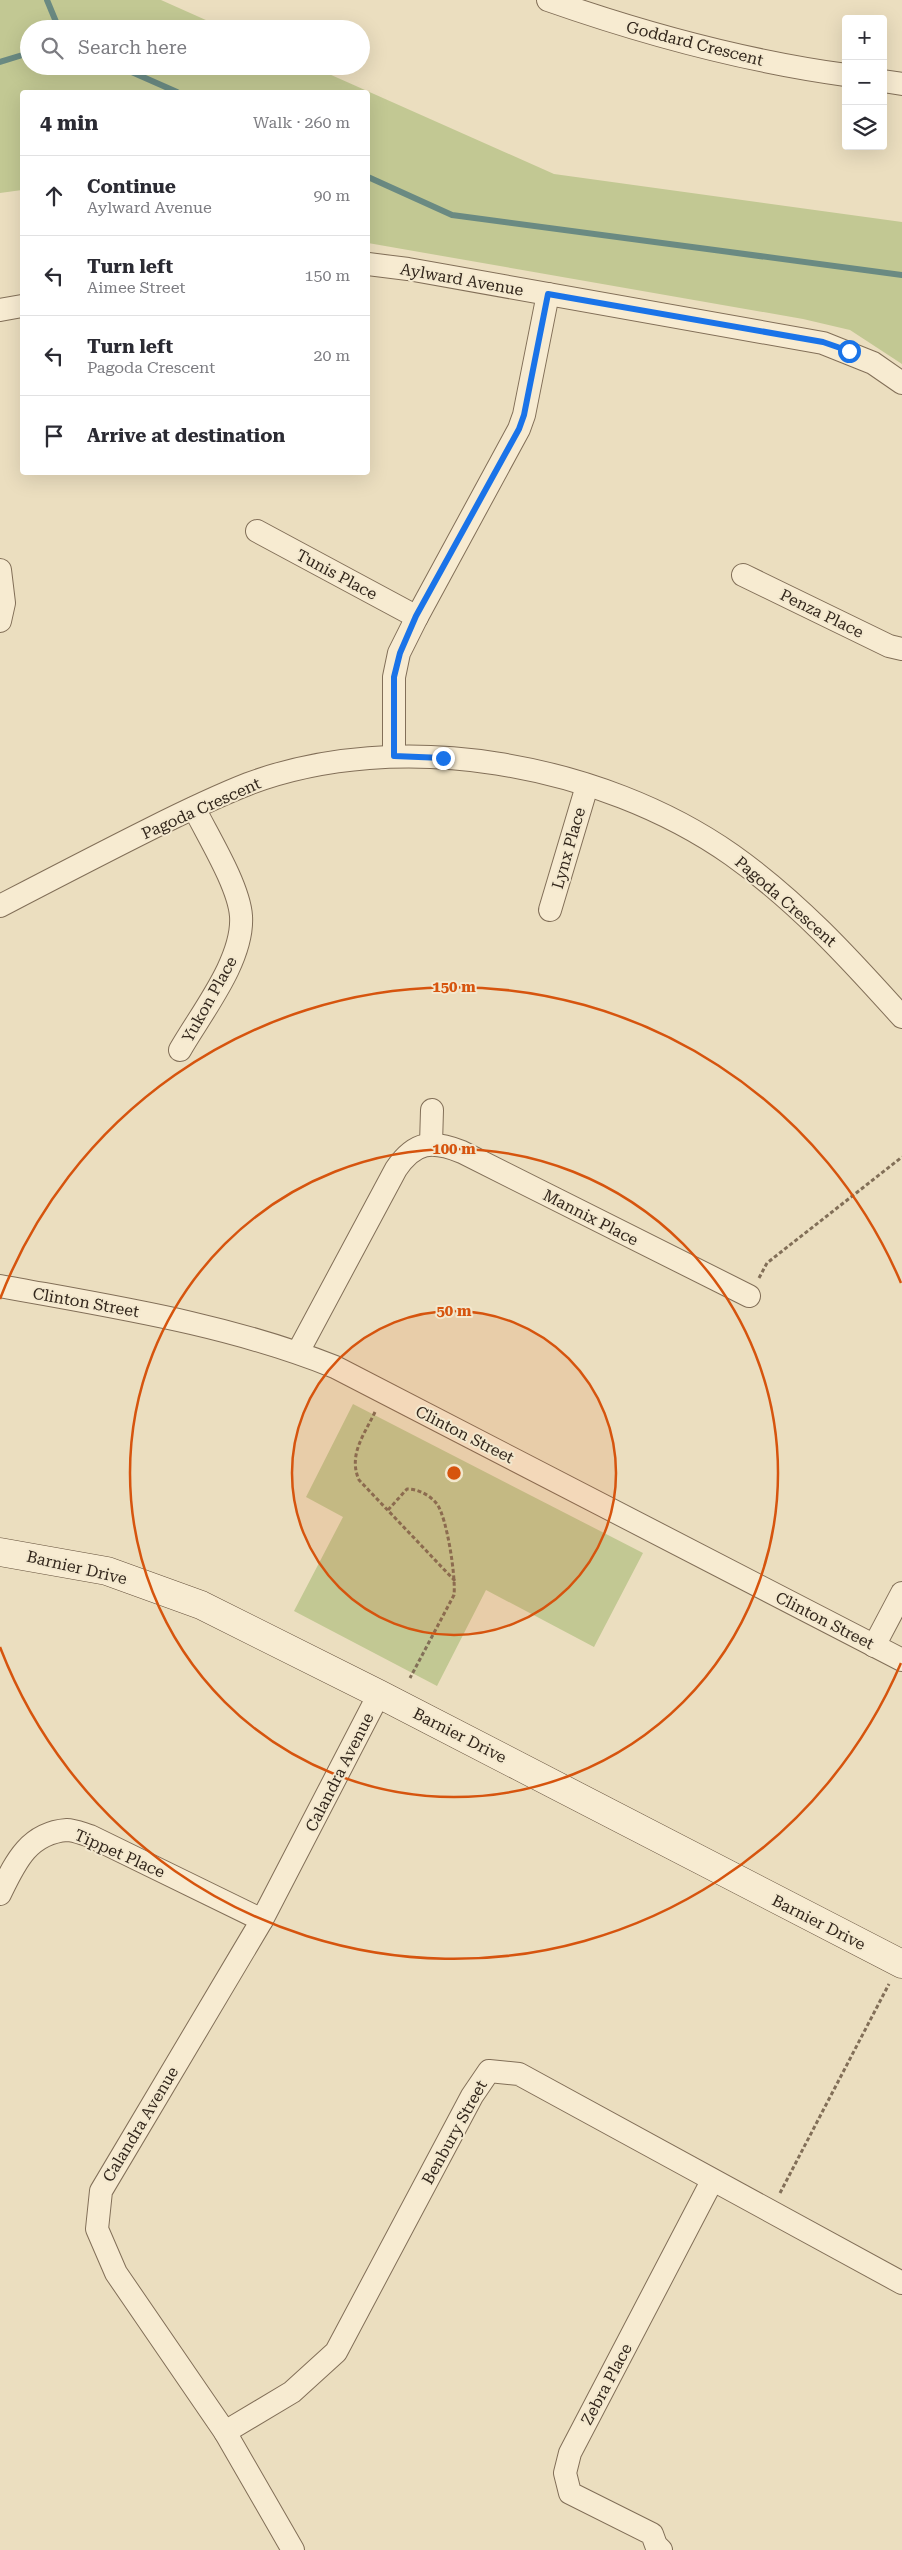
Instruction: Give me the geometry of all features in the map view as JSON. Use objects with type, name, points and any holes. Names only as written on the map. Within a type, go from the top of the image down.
[{"type":"street","name":"Goddard Crescent","points":[[548,0],[669,39],[748,58],[842,74]]},
{"type":"street","points":[[887,81],[902,84]]},
{"type":"street","name":"Aylward Avenue","points":[[370,264],[408,269],[823,342],[849,351],[873,363],[902,383]]},
{"type":"street","points":[[394,756],[394,677],[400,653],[416,616],[519,429],[524,415],[548,294]]},
{"type":"street","points":[[0,310],[20,306]]},
{"type":"street","name":"Tunis Place","points":[[257,531],[416,616]]},
{"type":"street","points":[[0,570],[4,603],[0,621]]},
{"type":"street","name":"Penza Place","points":[[743,575],[889,646],[902,649]]},
{"type":"street","name":"Pagoda Crescent","points":[[0,906],[194,808],[249,784],[312,766],[394,756],[439,757],[506,765],[548,774],[642,806],[671,819],[731,854],[768,882],[821,929],[902,1017]]},
{"type":"street","name":"Lynx Place","points":[[550,910],[586,786]]},
{"type":"street","name":"Yukon Place","points":[[180,1050],[232,961],[240,935],[241,915],[235,892],[194,808]]},
{"type":"street","points":[[298,1352],[396,1169],[411,1151],[431,1144],[432,1110]]},
{"type":"street","name":"Mannix Place","points":[[431,1144],[462,1152],[749,1296]]},
{"type":"street","name":"Clinton Street","points":[[0,1286],[222,1329],[298,1352],[335,1367],[902,1660]]},
{"type":"street","name":"Barnier Drive","points":[[0,1552],[108,1570],[167,1591],[235,1621],[901,1964]]},
{"type":"street","points":[[874,1646],[902,1593]]},
{"type":"street","name":"Calandra Avenue","points":[[293,2550],[226,2432],[116,2273],[97,2229],[101,2191],[262,1920],[379,1694]]},
{"type":"street","name":"Tippet Place","points":[[0,1894],[12,1869],[29,1844],[68,1830],[90,1836],[262,1920]]},
{"type":"street","name":"Benbury Street","points":[[226,2432],[292,2392],[336,2352],[472,2096],[489,2071],[519,2074],[902,2283]]},
{"type":"street","name":"Zebra Place","points":[[661,2550],[656,2546],[652,2534],[570,2493],[565,2473],[570,2453],[712,2181]]},
{"type":"path","points":[[749,1296],[767,1263],[902,1157]]},
{"type":"path","points":[[375,1412],[354,1457],[354,1468],[359,1480],[455,1582]]},
{"type":"path","points":[[388,1510],[407,1489],[423,1493],[437,1504],[443,1517],[455,1582],[454,1594],[410,1678]]},
{"type":"path","points":[[770,2212],[901,1964]]},
{"type":"green space","points":[[0,0],[161,0],[206,20],[20,20],[20,75],[331,75],[365,90],[20,90],[20,190],[0,193]]},
{"type":"green space","points":[[370,92],[554,174],[902,222],[902,364],[850,330],[803,319],[370,243]]},
{"type":"green space","points":[[353,1404],[643,1553],[594,1647],[486,1590],[437,1686],[294,1611],[343,1517],[306,1497]]},
{"type":"waterway","points":[[47,0],[55,20]]},
{"type":"waterway","points":[[0,62],[20,56]]},
{"type":"waterway","points":[[138,75],[172,90]]},
{"type":"waterway","points":[[370,178],[452,215],[902,275]]},
{"type":"route","points":[[443,758],[394,756],[394,677],[400,653],[416,616],[519,429],[524,415],[548,294],[823,342],[849,351]]}]
